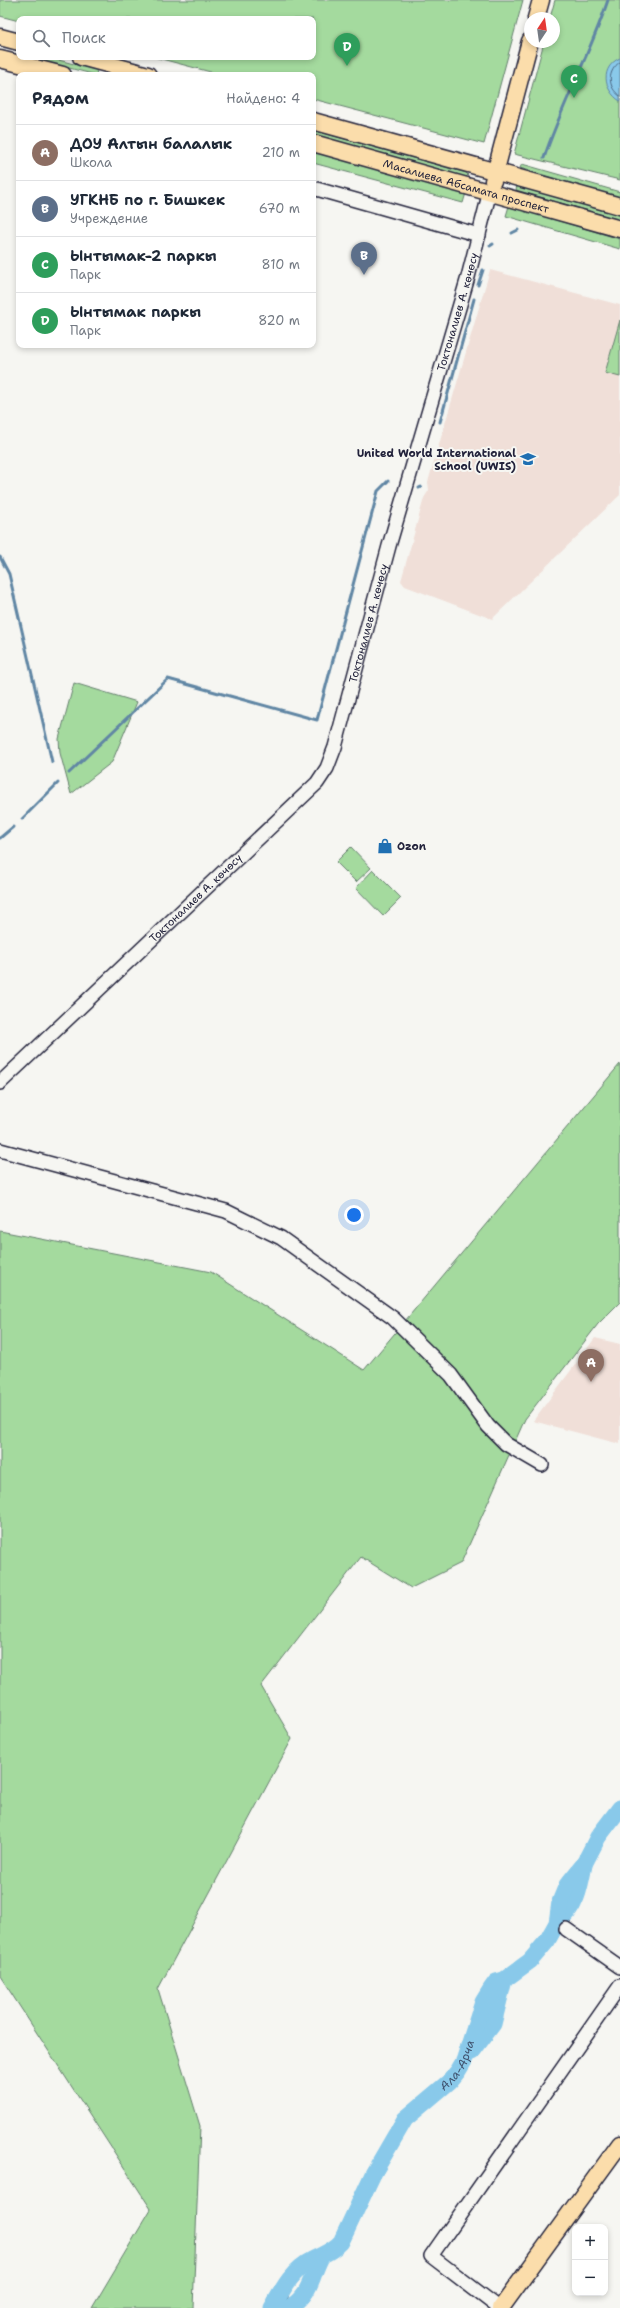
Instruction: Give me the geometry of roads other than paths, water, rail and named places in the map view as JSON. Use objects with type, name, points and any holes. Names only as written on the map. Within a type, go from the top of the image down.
[{"type":"main road","points":[[538,12],[541,0]]},
{"type":"main road","points":[[0,37],[16,41]]},
{"type":"main road","name":"Токтоналиев А. көчөсү","points":[[490,191],[528,48]]},
{"type":"main road","points":[[0,59],[51,72]]},
{"type":"main road","points":[[87,60],[107,69],[128,72]]},
{"type":"main road","name":"Масалиева Абсамата проспект","points":[[316,122],[620,206]]},
{"type":"main road","name":"Масалиева Абсамата проспект","points":[[316,144],[490,191],[620,229]]},
{"type":"main road","points":[[500,2308],[620,2144]]},
{"type":"street","points":[[316,189],[479,235]]},
{"type":"street","name":"Токтоналиев А. көчөсү","points":[[0,1083],[322,776],[335,747],[389,546],[479,235],[490,191]]},
{"type":"street","points":[[0,1150],[226,1211],[281,1238],[393,1318],[451,1375],[488,1426],[506,1444],[542,1465]]},
{"type":"street","points":[[566,1929],[620,1966]]},
{"type":"street","points":[[500,2308],[431,2256],[620,1986]]},
{"type":"water","points":[[620,58],[620,101],[610,91],[606,79],[609,67]]},
{"type":"waterway","points":[[544,158],[608,0]]},
{"type":"waterway","points":[[512,233],[518,230]]},
{"type":"waterway","points":[[478,285],[483,270]]},
{"type":"waterway","points":[[440,422],[474,299]]},
{"type":"waterway","points":[[69,773],[168,679],[317,720],[378,491],[388,481]]},
{"type":"waterway","points":[[0,557],[9,574],[52,762]]},
{"type":"waterway","points":[[22,819],[58,783]]},
{"type":"waterway","points":[[0,838],[13,827]]},
{"type":"waterway","name":"Ала-Арча","points":[[272,2308],[280,2294],[299,2269],[312,2260],[331,2251],[341,2242],[373,2174],[405,2119],[450,2081],[458,2071],[464,2061],[483,2002],[491,1989],[496,1982],[504,1980],[530,1961],[547,1941],[557,1923],[560,1902],[567,1885],[584,1864],[598,1837],[620,1808]]},
{"type":"waterway","points":[[557,1923],[569,1912],[573,1905],[579,1890],[584,1865]]},
{"type":"waterway","points":[[472,2052],[493,2024],[504,1980]]},
{"type":"waterway","points":[[289,2308],[302,2297],[310,2285],[321,2257]]},
{"type":"waterway","points":[[285,2308],[291,2278]]},
{"type":"place","name":"Ынтымак паркы","points":[[347,66]]},
{"type":"place","name":"Ынтымак-2 паркы","points":[[574,98]]},
{"type":"place","name":"УГКНБ по г. Бишкек","points":[[364,275]]},
{"type":"place","name":"United World International School (UWIS)","points":[[528,459]]},
{"type":"place","name":"Ozon","points":[[385,846]]},
{"type":"place","name":"ДОУ Алтын балалык","points":[[591,1382]]}]
